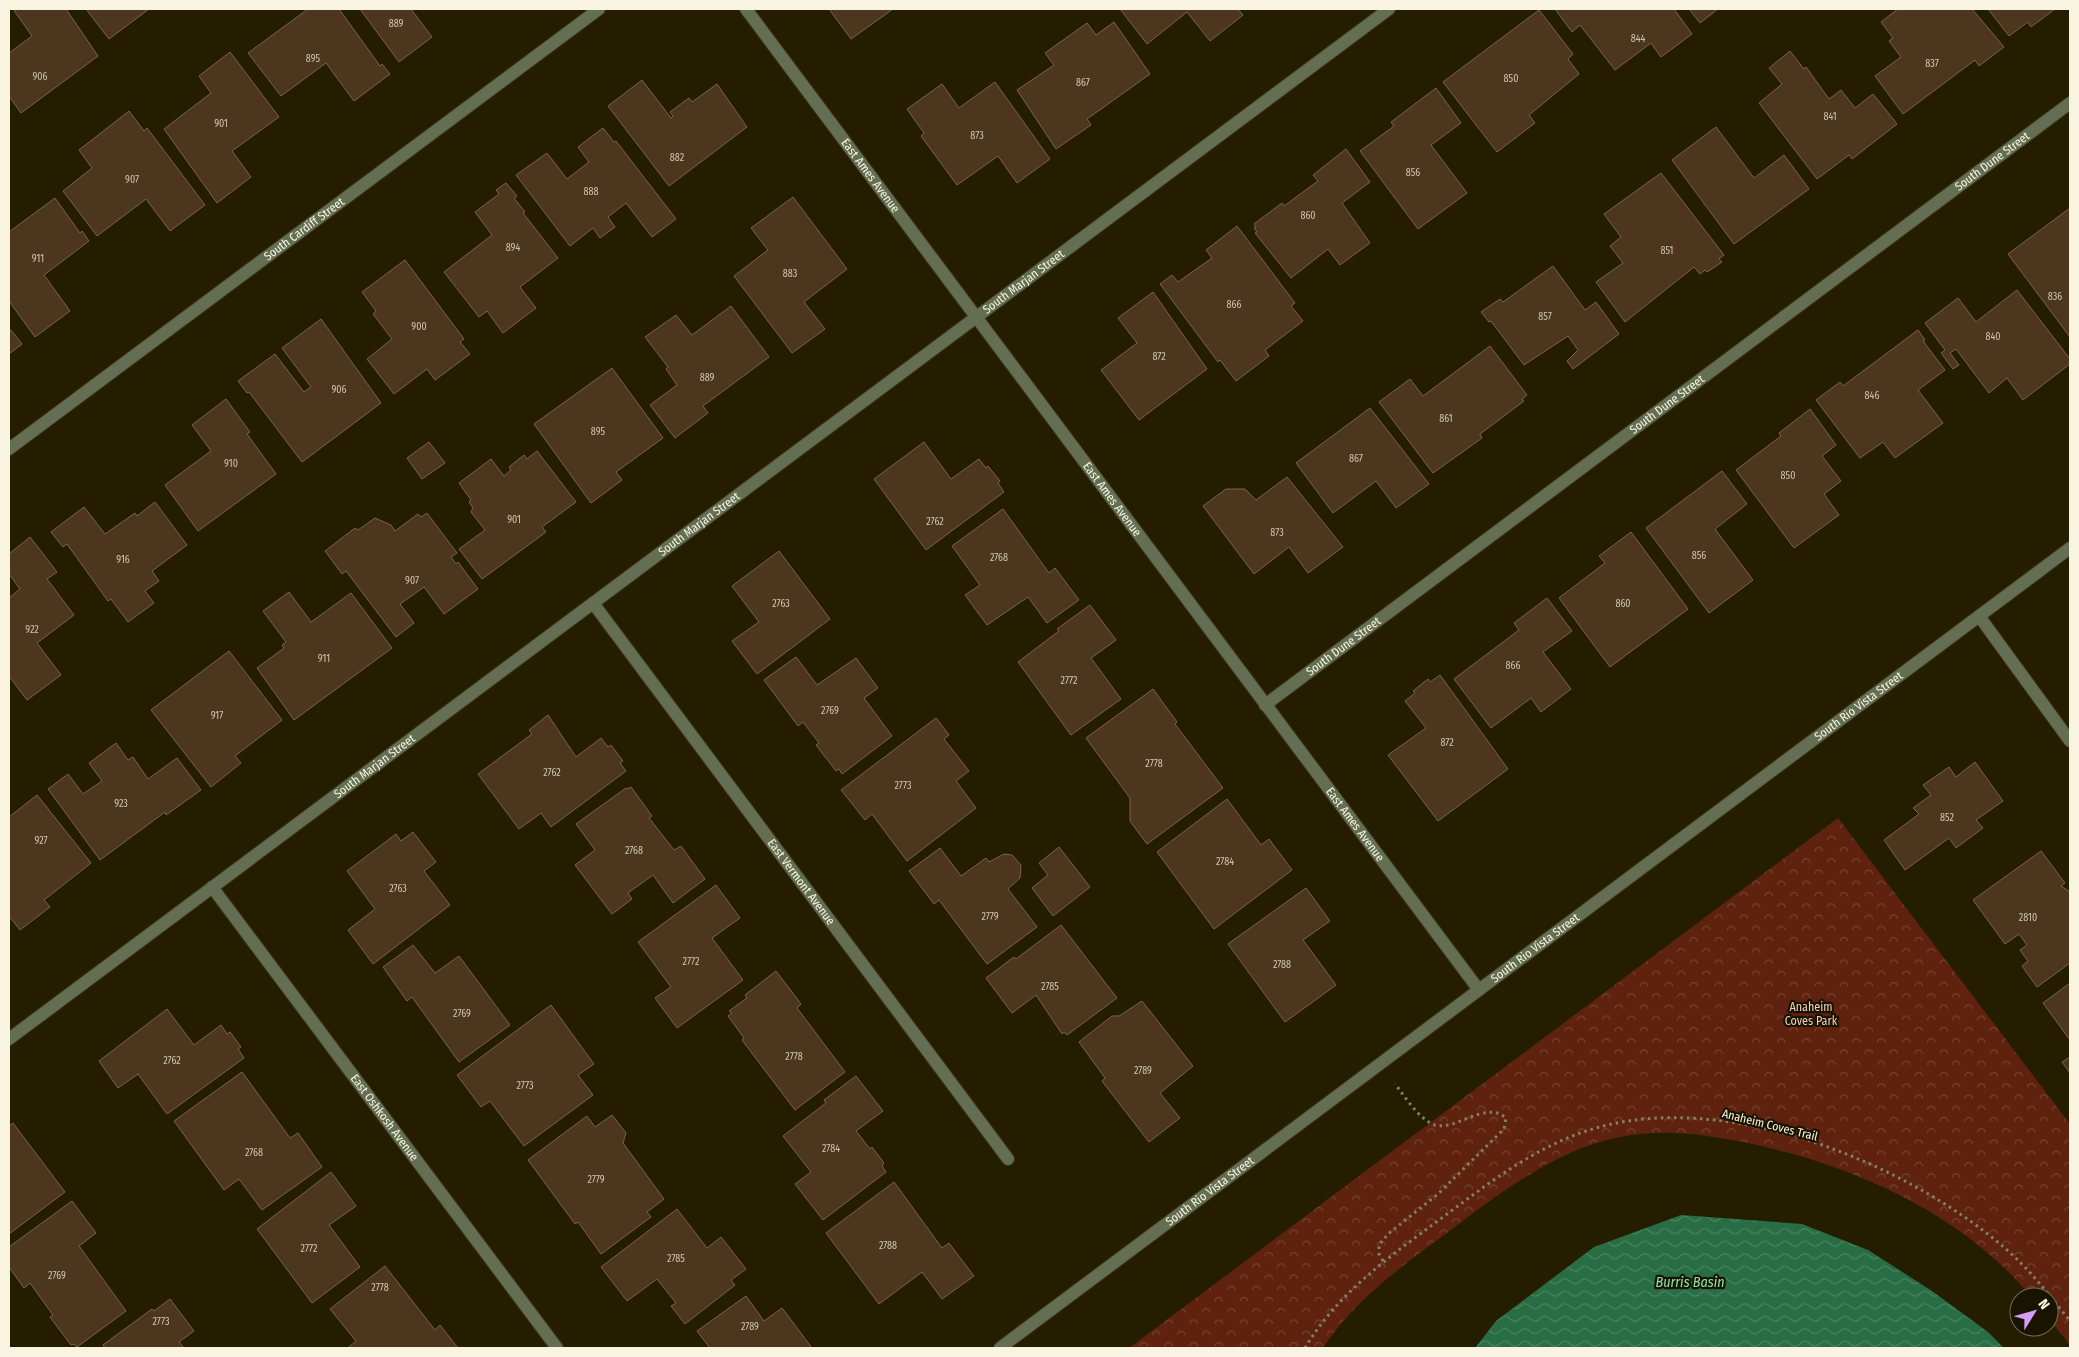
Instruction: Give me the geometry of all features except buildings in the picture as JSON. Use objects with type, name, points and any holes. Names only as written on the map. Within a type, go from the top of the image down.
[{"type":"street","name":"South Cardiff Street","points":[[9,449],[599,9]]},
{"type":"street","name":"East Ames Avenue","points":[[746,9],[1479,990]]},
{"type":"street","name":"South Marjan Street","points":[[9,1038],[1389,9]]},
{"type":"street","name":"South Dune Street","points":[[1265,705],[2070,103]]},
{"type":"street","name":"South Rio Vista Street","points":[[1000,1348],[2070,548]]},
{"type":"street","name":"East Vermont Avenue","points":[[593,603],[1008,1160]]},
{"type":"street","points":[[1979,616],[2070,741]]},
{"type":"street","name":"East Oshkosh Avenue","points":[[212,886],[557,1348]]},
{"type":"path","points":[[1380,1064],[1420,1116],[1435,1125],[1449,1124],[1489,1112],[1501,1114],[1506,1118],[1504,1129],[1498,1136],[1438,1194],[1388,1234],[1379,1245],[1379,1254],[1383,1261]]},
{"type":"path","name":"Anaheim Coves Trail","points":[[1305,1348],[1317,1328],[1339,1302],[1383,1261],[1504,1172],[1543,1149],[1570,1136],[1617,1122],[1637,1119],[1700,1119],[1747,1126],[1798,1138],[1872,1164],[1906,1180],[1961,1214],[2006,1249],[2042,1286],[2070,1321]]},
{"type":"green space","name":"Anaheim Coves Park","points":[[1838,818],[2070,1124],[2070,1345],[2059,1331],[2059,1287],[2022,1287],[2004,1267],[1973,1241],[1939,1217],[1903,1197],[1865,1179],[1787,1152],[1716,1137],[1652,1133],[1620,1137],[1572,1152],[1548,1164],[1503,1192],[1424,1250],[1377,1288],[1348,1316],[1323,1348],[1129,1348]]},
{"type":"water","name":"Burris Basin","points":[[1681,1215],[1802,1224],[1868,1250],[1932,1291],[1988,1332],[2004,1348],[1475,1348],[1496,1321],[1594,1247]]}]
